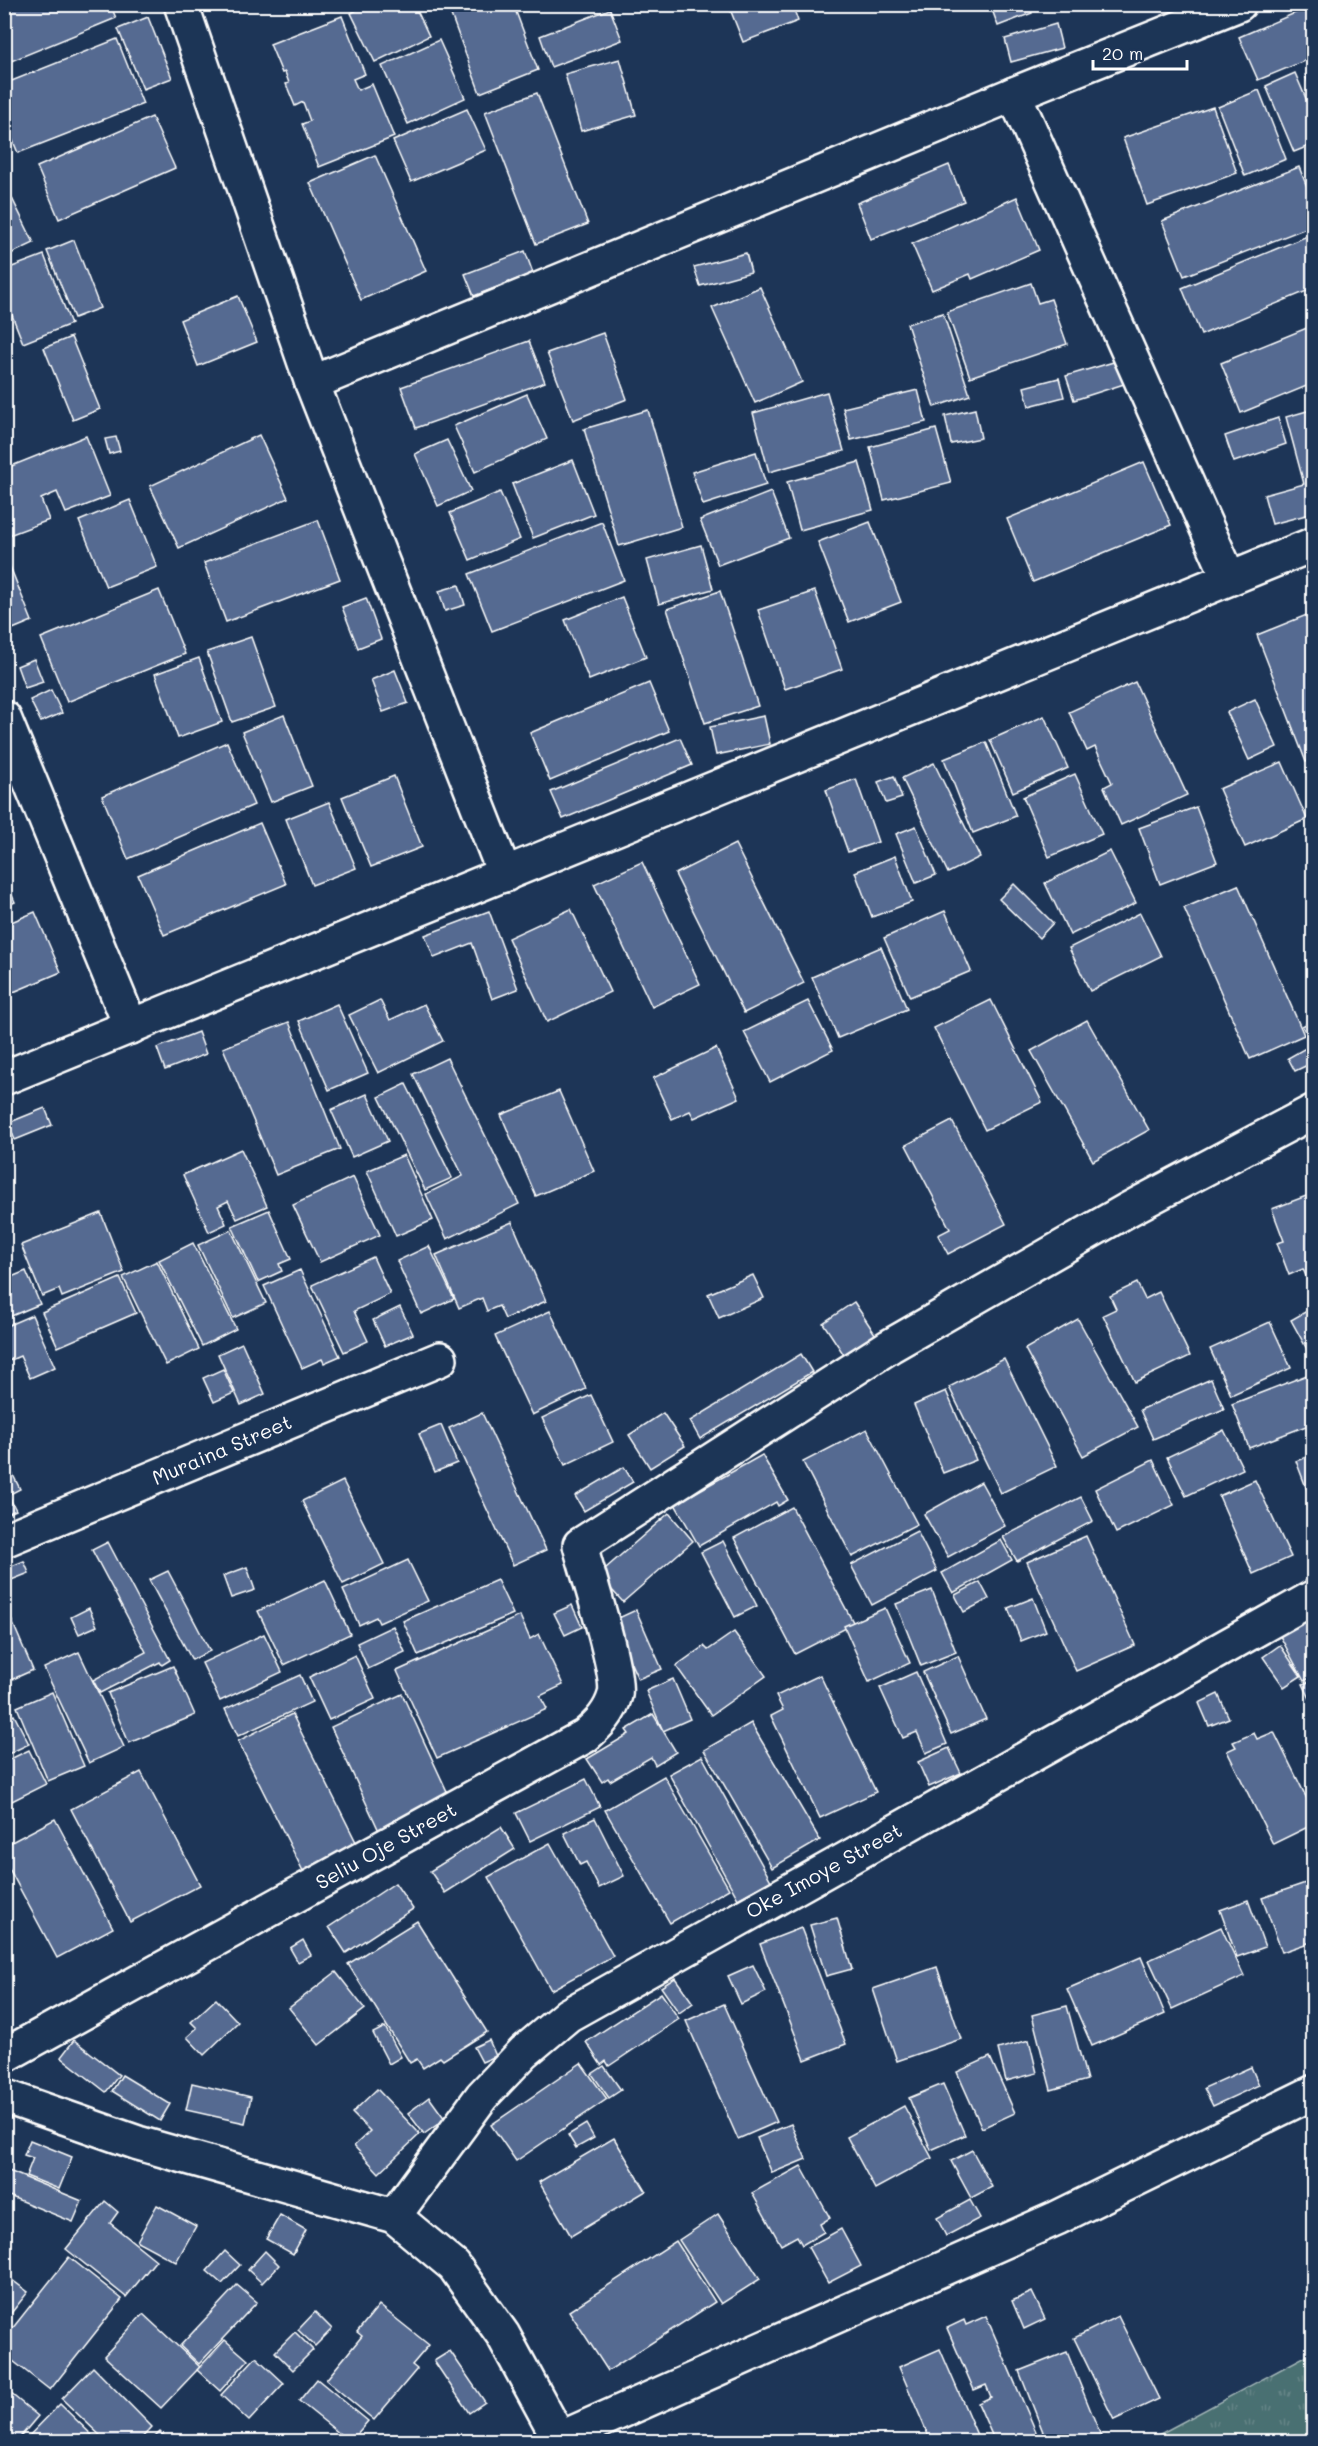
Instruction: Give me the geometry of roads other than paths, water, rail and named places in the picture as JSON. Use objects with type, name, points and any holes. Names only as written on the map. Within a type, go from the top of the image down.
[{"type":"street","points":[[181,4],[312,383],[505,875]]},
{"type":"street","points":[[312,383],[1014,94],[1239,4]]},
{"type":"street","points":[[1014,94],[1229,578]]},
{"type":"street","points":[[4,1078],[505,875],[955,688],[1314,544]]},
{"type":"street","points":[[4,718],[131,1027]]},
{"type":"street","name":"Seliu Oje Street","points":[[4,2056],[585,1736],[606,1717],[616,1693],[613,1666],[580,1545],[890,1346],[1129,1209],[1314,1111]]},
{"type":"street","name":"Muraina Street","points":[[4,1540],[440,1359]]},
{"type":"street","name":"Oke Imoye Street","points":[[394,2216],[482,2096],[524,2052],[568,2015],[1314,1597]]},
{"type":"street","points":[[4,2096],[138,2143],[394,2216],[454,2266],[503,2335],[560,2440],[1058,2218],[1314,2092]]}]
